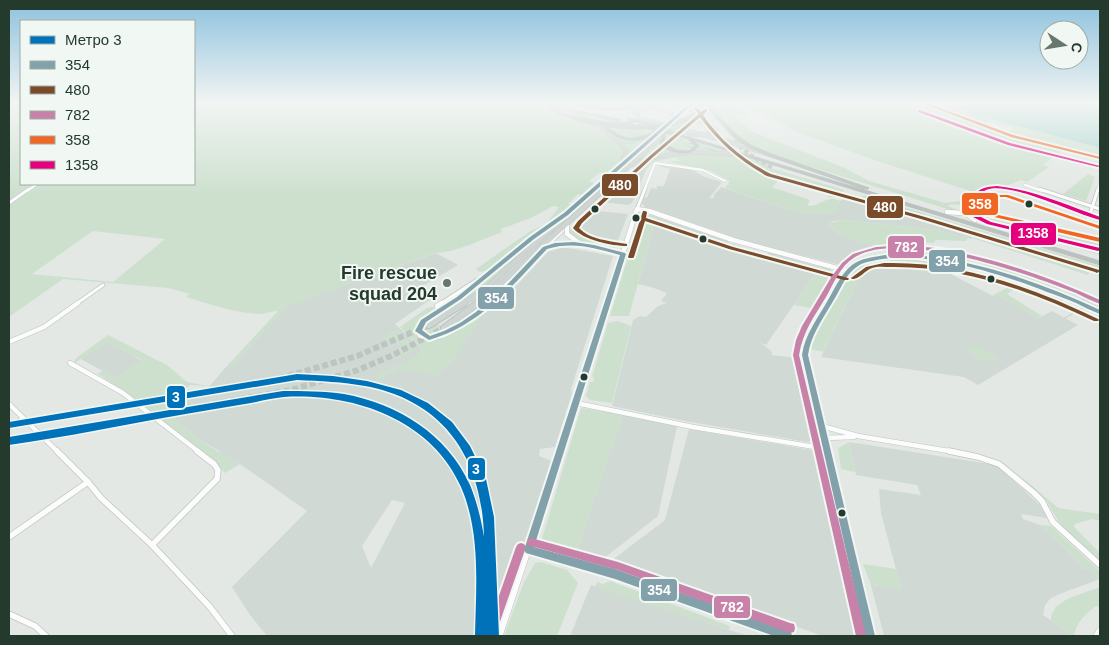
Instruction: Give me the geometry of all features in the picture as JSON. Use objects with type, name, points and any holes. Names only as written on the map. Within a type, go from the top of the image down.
[{"type":"highway","points":[[613,133],[619,137],[631,140],[643,139],[657,133]]},
{"type":"highway","points":[[678,133],[1100,263]]},
{"type":"highway","points":[[727,133],[733,142]]},
{"type":"highway","points":[[732,133],[749,146],[767,154],[869,189]]},
{"type":"highway","points":[[664,134],[662,145],[676,151],[689,152],[696,148],[696,144],[684,135]]},
{"type":"highway","points":[[684,135],[1100,258]]},
{"type":"highway","points":[[772,167],[925,210]]},
{"type":"main road","points":[[605,133],[620,144],[626,151],[625,158],[620,166]]},
{"type":"main road","points":[[429,325],[482,292],[657,133]]},
{"type":"main road","points":[[691,133],[733,142],[767,154]]},
{"type":"main road","points":[[684,135],[707,136],[714,133]]},
{"type":"main road","points":[[444,328],[489,295],[664,134]]},
{"type":"main road","points":[[624,171],[642,160],[659,156],[725,153],[754,158]]},
{"type":"street","points":[[1004,133],[1100,158]]},
{"type":"street","points":[[499,636],[529,550],[622,254],[637,209],[656,163],[697,168],[710,172],[725,181]]},
{"type":"street","points":[[1087,224],[1100,183]]},
{"type":"street","points":[[9,203],[36,185]]},
{"type":"street","points":[[1025,185],[1100,209]]},
{"type":"street","points":[[985,213],[979,205],[986,198],[1006,196],[1100,228]]},
{"type":"street","points":[[637,209],[650,211],[733,240],[848,272]]},
{"type":"street","points":[[947,212],[985,213],[1100,240]]},
{"type":"street","points":[[970,213],[968,216],[975,220]]},
{"type":"street","points":[[566,214],[459,298],[423,321],[418,328],[420,335],[427,338],[441,337],[468,320],[498,295],[567,225],[573,216]]},
{"type":"street","points":[[567,225],[567,234],[575,241],[622,254]]},
{"type":"street","points":[[545,248],[564,243],[586,245]]},
{"type":"street","points":[[437,306],[483,276],[510,253],[518,250]]},
{"type":"street","points":[[870,636],[806,358],[806,346],[812,331],[848,272],[864,260],[893,256],[964,264],[1060,294],[1100,312]]},
{"type":"street","points":[[9,342],[44,326],[103,285]]},
{"type":"street","points":[[70,363],[123,393],[214,464],[218,470],[217,479],[152,545]]},
{"type":"street","points":[[576,403],[693,427],[827,449]]},
{"type":"street","points":[[9,404],[88,482],[101,498],[152,545],[210,607],[232,636]]},
{"type":"street","points":[[9,427],[23,419]]},
{"type":"street","points":[[822,426],[858,436],[941,450],[996,463],[1038,497],[1054,522],[1100,565]]},
{"type":"street","points":[[824,438],[858,436]]},
{"type":"street","points":[[9,537],[88,482]]},
{"type":"street","points":[[529,550],[616,574],[786,636]]},
{"type":"street","points":[[9,614],[35,626],[46,636]]},
{"type":"street","points":[[1097,636],[1100,631]]},
{"type":"shaded area","points":[[659,164],[689,168],[705,177],[722,182],[709,198],[714,198],[714,195],[721,187],[803,214],[835,214],[840,201],[851,195],[975,229],[971,239],[937,230],[844,220],[833,221],[828,224],[840,235],[887,250],[865,254],[840,265],[734,238],[646,208],[642,204],[644,198],[647,198],[651,188],[657,189],[657,186],[664,186],[670,169],[658,166]]},
{"type":"shaded area","points":[[634,168],[646,170],[632,203],[628,205],[603,202],[609,200],[618,188],[623,185],[621,185],[628,178],[628,175],[626,175]]},
{"type":"shaded area","points":[[588,210],[628,214],[618,240],[572,233],[581,219],[586,216],[584,215]]},
{"type":"shaded area","points":[[656,217],[728,240],[728,242],[766,256],[769,252],[820,267],[766,345],[761,343],[771,351],[772,355],[797,358],[815,439],[813,441],[807,442],[685,421],[612,406],[633,320],[640,316],[646,317],[658,306],[667,303],[661,301],[667,293],[638,284]]},
{"type":"shaded area","points":[[1028,224],[1100,242],[1100,249],[1026,228]]},
{"type":"shaded area","points":[[560,248],[568,248],[613,256],[571,389],[572,393],[555,447],[540,449],[539,456],[552,461],[507,600],[484,616],[478,636],[267,636],[250,615],[232,587],[307,511],[240,464],[199,439],[173,418],[163,406],[170,394],[207,389],[226,367],[232,367],[287,306],[436,253],[458,265],[416,290],[431,299],[395,324],[422,349],[418,355],[476,322],[518,284],[548,252]],"holes":[[[392,500],[405,503],[371,568],[362,546]]]},
{"type":"shaded area","points":[[894,263],[931,264],[993,296],[995,294],[1039,318],[1052,311],[1078,325],[978,385],[964,377],[821,357],[860,275],[877,266]]},
{"type":"shaded area","points":[[106,342],[142,361],[115,378],[81,359]]},
{"type":"shaded area","points":[[623,414],[677,426],[658,516],[603,559],[577,551]]},
{"type":"shaded area","points":[[689,429],[817,451],[822,454],[855,636],[823,636],[611,561],[665,520]]},
{"type":"shaded area","points":[[849,442],[996,465],[1040,505],[1047,518],[1021,514],[1023,519],[1040,525],[1078,562],[1081,568],[1093,570],[1098,580],[1051,598],[1045,605],[1043,615],[1067,631],[1067,636],[884,636],[871,585],[901,588],[881,513],[879,489],[921,495],[917,485],[856,475]]},
{"type":"shaded area","points":[[591,585],[729,630],[749,636],[570,636]]},
{"type":"green space","points":[[9,133],[20,133],[20,185],[195,185],[195,133],[605,133],[620,145],[624,153],[622,159],[607,173],[599,173],[589,181],[594,183],[568,204],[571,205],[517,249],[507,253],[485,271],[480,272],[476,269],[529,232],[547,223],[559,207],[553,206],[533,217],[501,229],[502,232],[469,245],[451,251],[435,253],[288,306],[232,367],[226,367],[278,311],[259,314],[231,310],[186,297],[190,294],[168,288],[63,279],[9,317]],"holes":[[[93,231],[165,239],[113,282],[32,274]]]},
{"type":"green space","points":[[609,133],[632,140],[650,138],[627,157],[628,152],[625,147]]},
{"type":"green space","points":[[615,133],[652,133],[637,139],[620,136]]},
{"type":"green space","points":[[734,133],[756,133],[845,168],[869,181],[945,203],[969,200],[958,205],[951,204],[948,206],[962,212],[957,212],[770,154],[739,138]]},
{"type":"green space","points":[[800,133],[1000,133],[1061,151],[1043,165],[1049,167],[1027,182],[1021,180],[983,195],[874,160]]},
{"type":"green space","points":[[1011,133],[1044,133],[1100,148],[1100,157]]},
{"type":"green space","points":[[669,135],[673,138],[688,140],[696,146],[684,151],[668,147],[664,145],[664,139]]},
{"type":"green space","points":[[660,140],[661,145],[679,152],[689,152],[698,149],[696,142],[731,153],[658,156],[637,161],[647,151],[654,151],[650,148]]},
{"type":"green space","points":[[719,154],[739,156],[773,166],[771,168],[844,190],[843,194],[836,197],[827,197],[831,192],[782,177],[772,187],[810,200],[807,206],[816,205],[831,199],[840,201],[836,214],[803,214],[725,188],[730,181],[711,171],[666,161],[680,161],[675,158],[653,162],[646,170],[634,168],[630,171],[639,164],[660,157]]},
{"type":"green space","points":[[1088,174],[1095,177],[1086,201],[1063,194]]},
{"type":"green space","points":[[866,196],[1100,266],[1100,277],[1089,272],[1088,275],[972,238],[974,229],[857,197]]},
{"type":"green space","points":[[649,213],[672,222],[656,217],[629,316],[610,316],[641,214]]},
{"type":"green space","points":[[583,215],[587,217],[581,219],[572,233],[618,240],[615,248],[581,241],[570,234],[569,229]]},
{"type":"green space","points":[[992,217],[1028,224],[1026,228],[1100,249],[1100,255],[988,222]]},
{"type":"green space","points":[[844,220],[937,230],[968,238],[966,241],[936,240],[933,243],[921,242],[907,246],[908,250],[959,256],[959,258],[1012,269],[1048,280],[1100,301],[1100,307],[1067,292],[976,262],[887,251],[840,235],[828,223]]},
{"type":"green space","points":[[517,253],[521,254],[481,289],[431,327],[437,324],[446,329],[475,310],[461,321],[438,336],[422,333],[421,328],[425,322],[476,288]]},
{"type":"green space","points":[[894,258],[932,261],[960,267],[954,269],[943,266],[940,268],[942,270],[922,264],[900,262],[869,270],[860,275],[823,352],[811,349],[813,341],[832,305],[854,272],[868,262]]},
{"type":"green space","points":[[817,265],[830,269],[835,275],[815,309],[794,305],[820,267]]},
{"type":"green space","points":[[523,267],[482,304],[478,307]]},
{"type":"green space","points":[[1017,283],[1070,301],[1056,300],[1017,287],[1007,294],[1042,316],[1039,318],[995,294]]},
{"type":"green space","points":[[505,290],[511,291],[477,321],[477,324],[452,362],[436,376],[398,369],[373,385],[379,374],[417,356],[422,349],[400,327],[427,308],[433,307],[436,310],[416,324],[415,334],[424,340],[435,340],[448,336],[475,318]]},
{"type":"green space","points":[[618,321],[631,326],[612,403],[590,400],[586,396],[590,382],[593,382],[594,377],[592,377],[608,323]]},
{"type":"green space","points":[[395,330],[400,332],[414,347],[411,352],[398,358],[391,351],[403,345],[382,339]]},
{"type":"green space","points":[[108,335],[167,365],[187,382],[208,386],[190,385],[183,392],[170,394],[163,406],[199,439],[240,464],[225,473],[214,461],[98,374],[104,370],[115,378],[142,360],[106,342],[74,362],[76,358]]},
{"type":"green space","points":[[978,346],[999,358],[990,361],[977,359],[967,349]]},
{"type":"green space","points":[[581,408],[623,414],[577,551],[547,544],[542,539]]},
{"type":"green space","points":[[849,442],[855,472],[841,469],[838,448]]},
{"type":"green space","points":[[1016,472],[1058,508],[1100,514],[1100,521],[1092,519],[1075,524],[1074,527],[1100,553],[1100,560],[1062,527],[1046,500]]},
{"type":"green space","points":[[1040,525],[1051,526],[1100,571],[1100,579],[1098,580],[1093,570],[1081,568],[1078,562]]},
{"type":"green space","points":[[541,562],[567,570],[578,583],[557,636],[504,636],[524,582],[535,563]]},
{"type":"green space","points":[[863,564],[896,569],[901,589],[871,585]]},
{"type":"green space","points":[[610,581],[730,626],[729,630],[595,587],[597,582],[603,584]]},
{"type":"green space","points":[[1100,587],[1100,608],[1096,606],[1085,615],[1079,622],[1074,636],[1067,636],[1067,631],[1051,620],[1052,613],[1062,602]]},
{"type":"water","points":[[1044,133],[1100,133],[1100,148]]},
{"type":"waterway","points":[[631,133],[638,137],[644,133]]},
{"type":"waterway","points":[[719,135],[723,138],[720,142]]},
{"type":"waterway","points":[[623,143],[635,143]]},
{"type":"waterway","points":[[688,144],[692,143]]},
{"type":"waterway","points":[[689,147],[694,148]]},
{"type":"waterway","points":[[706,148],[717,151]]},
{"type":"waterway","points":[[866,197],[925,215]]},
{"type":"tunnel","points":[[734,141],[753,157],[772,167]]},
{"type":"tunnel","points":[[13,425],[274,380],[357,356],[429,325]]},
{"type":"tunnel","points":[[9,441],[291,390],[358,370],[391,356],[444,328]]},
{"type":"tram line","points":[[1065,318],[1086,306],[1100,308]]},
{"type":"metro line","name":"3","points":[[9,425],[297,377],[333,379],[367,384],[398,392],[425,406],[448,424],[467,448],[481,479],[489,517],[493,636]]},
{"type":"metro line","name":"3","points":[[9,441],[283,394],[335,396],[378,406],[401,417],[421,430],[439,446],[454,465],[465,486],[474,510],[479,537],[481,636]]},
{"type":"transit line","name":"354","points":[[623,254],[574,243],[564,243],[545,248],[493,301],[462,324],[429,338],[418,331],[423,321],[459,298],[532,238],[566,214],[658,133]]},
{"type":"transit line","name":"480","points":[[625,245],[584,235],[576,228],[580,222],[679,133]]},
{"type":"transit line","name":"480","points":[[715,133],[737,155],[769,175],[923,218],[1097,271]]},
{"type":"transit line","name":"1358","points":[[979,133],[1009,144],[1098,166]]},
{"type":"transit line","name":"358","points":[[1004,133],[1100,158]]},
{"type":"transit line","name":"1358","points":[[1098,249],[989,223],[975,216],[970,204],[982,190],[997,187],[1026,193],[1100,219]]},
{"type":"transit line","name":"358","points":[[1100,228],[1006,196],[989,196],[979,205],[982,210],[992,215],[1100,240]]},
{"type":"transit line","name":"480","points":[[631,257],[645,212]]},
{"type":"transit line","name":"480","points":[[636,218],[731,248],[846,279]]},
{"type":"transit line","name":"782","points":[[861,636],[796,355],[799,340],[805,326],[839,270],[855,255],[878,248],[907,247],[941,251],[1014,269],[1048,280],[1100,302]]},
{"type":"transit line","name":"354","points":[[529,550],[623,254]]},
{"type":"transit line","name":"354","points":[[870,636],[805,355],[808,341],[814,328],[842,280],[855,265],[861,262],[885,256],[914,256],[947,261],[1016,279],[1077,301],[1100,312]]},
{"type":"transit line","name":"480","points":[[854,278],[868,268],[884,265],[908,265],[957,271],[1028,291],[1096,320]]},
{"type":"transit line","name":"782","points":[[531,542],[618,566],[790,628]]},
{"type":"transit line","name":"782","points":[[491,633],[521,547]]},
{"type":"transit line","name":"354","points":[[529,550],[615,574],[787,636]]},
{"type":"place","name":"Fire rescue squad 204","points":[[447,283]]}]
